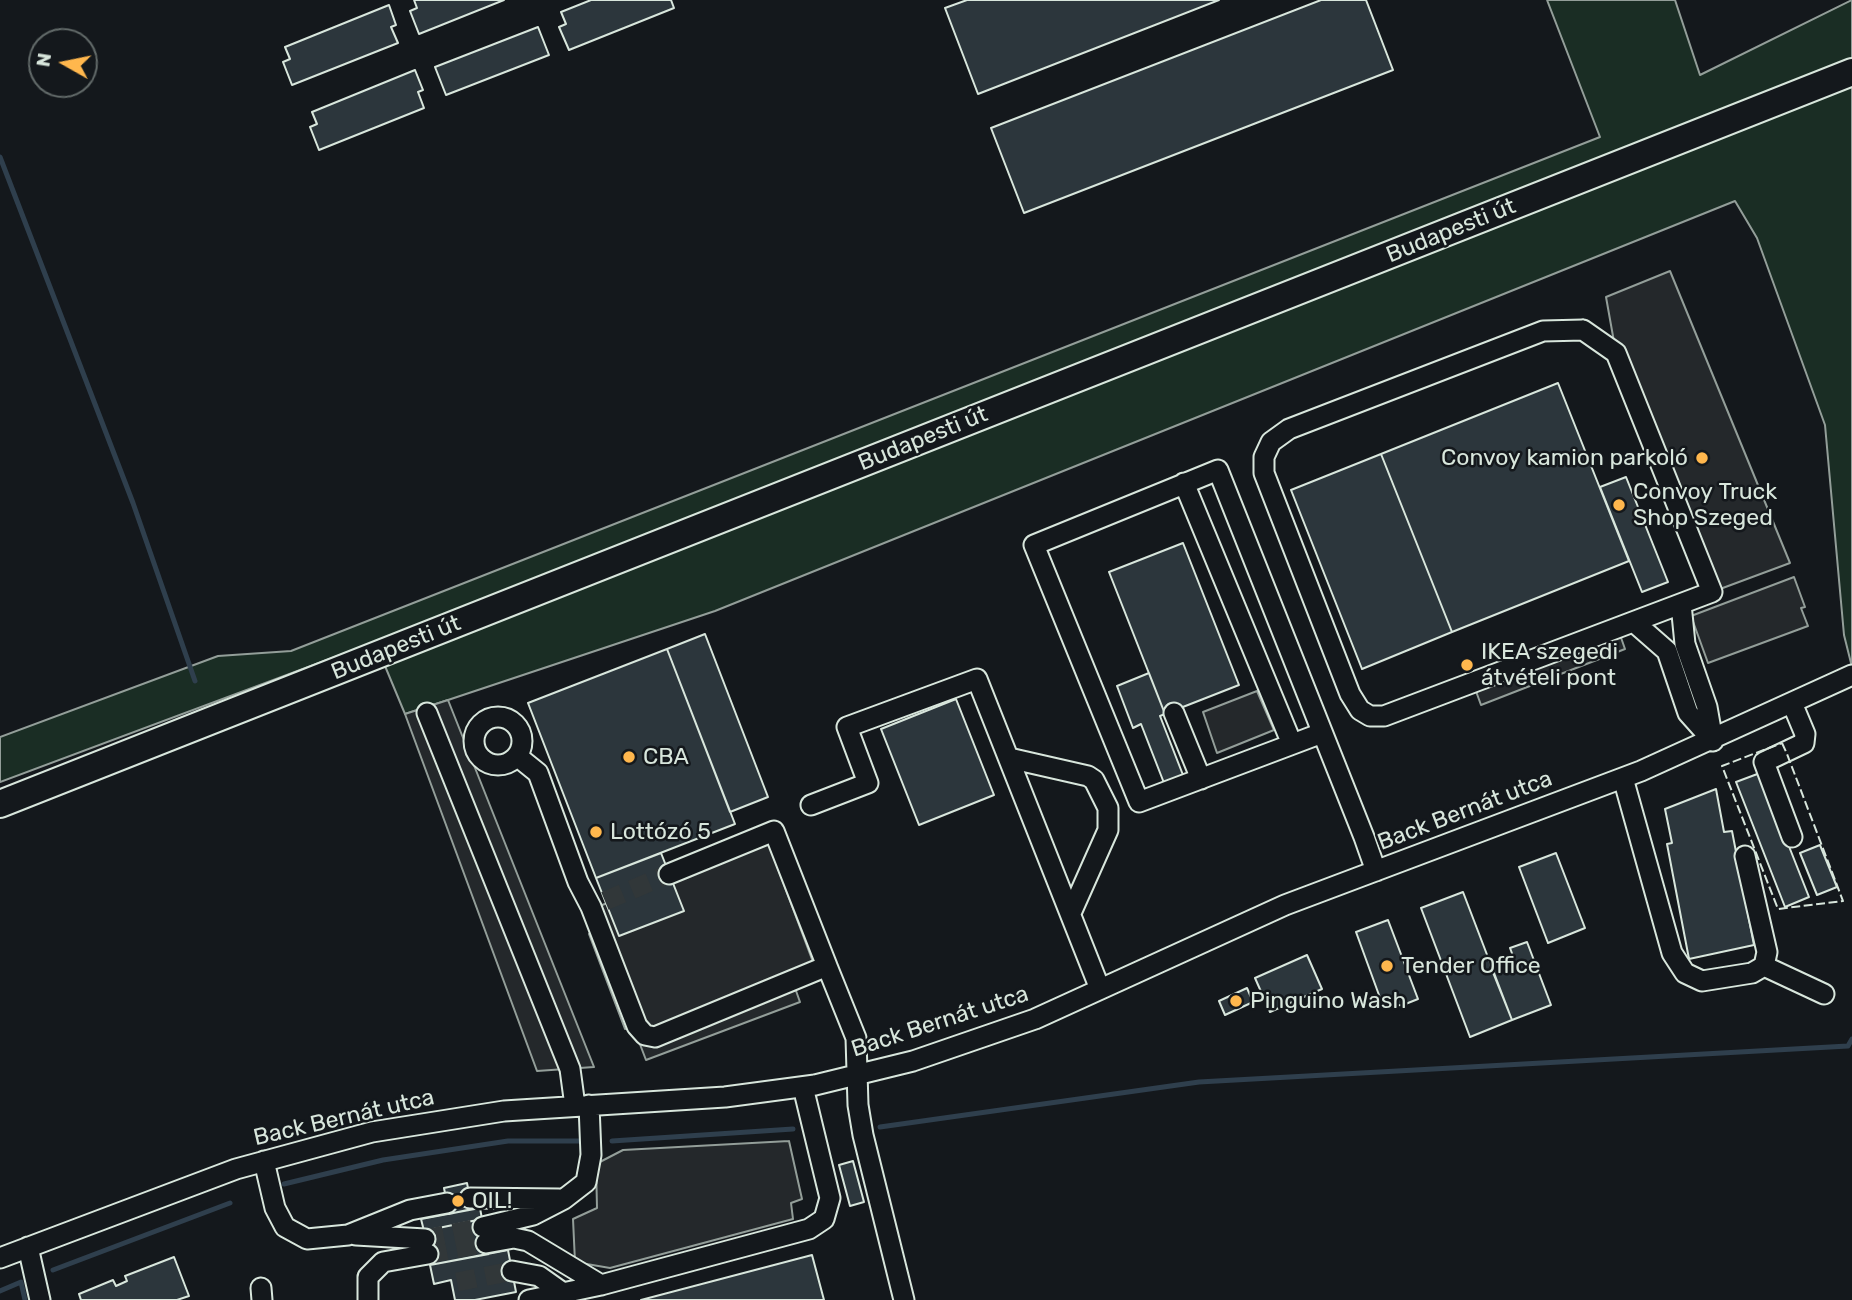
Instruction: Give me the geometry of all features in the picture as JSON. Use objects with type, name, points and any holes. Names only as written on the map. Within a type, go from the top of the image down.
[{"type":"main road","name":"Budapesti út","points":[[0,804],[1850,72]]},
{"type":"street","points":[[1583,330],[1616,353],[1712,592],[1681,604],[1384,716],[1370,716],[1360,710],[1350,694],[1264,473],[1265,457],[1271,442],[1289,429],[1543,331],[1583,330]]},
{"type":"street","points":[[1322,733],[1139,802],[1034,545],[1218,470],[1322,733],[1376,871]]},
{"type":"street","points":[[1184,484],[1292,744]]},
{"type":"street","points":[[1676,648],[1681,604]]},
{"type":"street","points":[[1635,623],[1676,648],[1707,707],[1713,741]]},
{"type":"street","name":"Back Bernát utca","points":[[0,1258],[264,1161],[372,1132],[504,1111],[725,1097],[803,1087],[856,1076],[968,1043],[1035,1019],[1229,929],[1713,741],[1852,675]]},
{"type":"street","points":[[811,805],[868,783],[847,727],[977,679],[1100,989]]},
{"type":"street","points":[[1792,704],[1805,734],[1804,743],[1763,762],[1792,837]]},
{"type":"street","points":[[427,713],[570,1069],[582,1106],[591,1155],[586,1182],[564,1199],[485,1235],[528,1241],[600,1285]]},
{"type":"street","points":[[1174,713],[1201,779]]},
{"type":"street","points":[[517,756],[538,773],[578,883],[598,904],[637,1026],[645,1035],[655,1037],[827,966]]},
{"type":"street","points":[[1009,758],[1088,776],[1094,780],[1108,808],[1108,830],[1071,913]]},
{"type":"street","points":[[1623,778],[1672,953],[1685,973],[1702,981],[1752,973],[1764,966],[1767,952],[1745,856]]},
{"type":"street","points":[[669,874],[774,831],[856,1038],[856,1076],[863,1135],[904,1300]]},
{"type":"street","points":[[1764,966],[1825,994]]},
{"type":"street","points":[[529,1300],[600,1285],[809,1229],[824,1219],[830,1198],[803,1087]]},
{"type":"street","points":[[264,1161],[275,1208],[285,1227],[307,1239],[348,1235],[427,1246],[383,1262],[368,1277],[368,1300]]},
{"type":"street","points":[[470,1198],[564,1199]]},
{"type":"street","points":[[348,1235],[410,1210],[447,1203]]},
{"type":"street","points":[[28,1247],[40,1300]]},
{"type":"street","points":[[512,1271],[539,1276],[563,1293]]},
{"type":"green space","points":[[1547,0],[1675,0],[1700,75],[1852,0],[1852,667],[1844,635],[1825,425],[1757,238],[1735,201],[715,611],[405,714],[375,642],[0,782],[0,737],[218,656],[291,651],[1600,137]]},
{"type":"shaded area","name":"Convoy kamion parkoló","points":[[1670,271],[1790,563],[1712,592],[1616,353],[1606,297]]},
{"type":"shaded area","points":[[1794,577],[1805,607],[1801,608],[1808,626],[1708,663],[1691,616]]},
{"type":"shaded area","points":[[1618,629],[1625,649],[1481,705],[1473,683]]},
{"type":"shaded area","points":[[1257,691],[1274,730],[1217,753],[1203,712]]},
{"type":"shaded area","points":[[448,700],[594,1067],[537,1071],[405,714]]},
{"type":"shaded area","points":[[768,842],[819,978],[795,988],[800,1002],[646,1060],[633,1026],[625,1029],[589,934],[597,930],[589,910]]},
{"type":"shaded area","points":[[789,1141],[802,1199],[791,1203],[793,1219],[610,1268],[575,1262],[573,1219],[597,1208],[596,1164],[623,1150]]},
{"type":"building","points":[[414,0],[504,0],[419,34],[410,11],[417,8]]},
{"type":"building","points":[[591,0],[671,0],[674,8],[569,50],[559,27],[566,24],[561,12]]},
{"type":"building","points":[[967,0],[1219,0],[978,94],[945,8]]},
{"type":"building","points":[[1321,0],[1366,0],[1393,70],[1024,213],[991,128]]},
{"type":"building","points":[[389,5],[396,25],[391,27],[398,43],[292,85],[283,62],[290,59],[285,47]]},
{"type":"building","points":[[538,27],[549,55],[446,95],[435,67]]},
{"type":"building","points":[[415,70],[423,90],[418,92],[424,108],[319,150],[310,127],[317,124],[312,112]]},
{"type":"building","points":[[1558,383],[1629,561],[1452,632],[1381,454]]},
{"type":"building","points":[[1381,454],[1452,632],[1362,669],[1291,490]]},
{"type":"building","points":[[1626,477],[1668,582],[1642,592],[1600,487]]},
{"type":"building","points":[[1183,543],[1239,685],[1165,714],[1109,572]]},
{"type":"building","points":[[705,634],[768,797],[730,812],[667,649]]},
{"type":"building","name":"CBA","points":[[667,649],[735,824],[596,878],[528,703]]},
{"type":"building","points":[[1149,673],[1165,714],[1160,716],[1183,775],[1164,783],[1141,724],[1133,728],[1117,686]]},
{"type":"building","points":[[956,699],[994,795],[919,825],[881,729]]},
{"type":"building","points":[[1760,773],[1809,897],[1785,907],[1736,782]]},
{"type":"building","points":[[1716,789],[1724,832],[1732,831],[1754,945],[1689,959],[1667,844],[1672,843],[1665,809]]},
{"type":"building","points":[[1820,845],[1837,887],[1817,895],[1800,853]]},
{"type":"building","points":[[661,853],[684,911],[619,936],[596,878]]},
{"type":"building","points":[[1556,853],[1585,928],[1548,943],[1519,867]]},
{"type":"building","points":[[1463,892],[1512,1020],[1470,1037],[1421,908]]},
{"type":"building","name":"Tender Office","points":[[1388,920],[1418,999],[1403,1005],[1383,1006],[1356,932]]},
{"type":"building","points":[[1527,942],[1551,1005],[1512,1020],[1490,965],[1513,956],[1510,948]]},
{"type":"building","points":[[1307,955],[1322,989],[1270,1012],[1255,978]]},
{"type":"building","name":"Pinguino Wash","points":[[1247,988],[1253,1002],[1225,1015],[1219,1001]]},
{"type":"building","points":[[853,1161],[864,1202],[850,1206],[839,1165]]},
{"type":"building","name":"OIL!","points":[[467,1183],[472,1209],[449,1214],[444,1188]]},
{"type":"building","points":[[480,1208],[482,1219],[424,1231],[421,1219]]},
{"type":"building","points":[[482,1219],[489,1254],[430,1265],[424,1231]]},
{"type":"building","points":[[508,1250],[516,1292],[475,1300],[455,1300],[451,1280],[434,1284],[430,1265]]},
{"type":"building","points":[[812,1255],[824,1300],[641,1300]]},
{"type":"building","points":[[174,1257],[189,1296],[177,1300],[81,1300],[79,1294],[113,1280],[116,1286],[127,1281],[125,1276]]},
{"type":"waterway","points":[[0,157],[133,503],[195,681]]},
{"type":"waterway","points":[[880,1127],[1199,1082],[1848,1046],[1852,1039]]},
{"type":"waterway","points":[[612,1141],[793,1129]]},
{"type":"waterway","points":[[284,1184],[383,1160],[508,1141],[579,1141]]},
{"type":"waterway","points":[[53,1270],[230,1203]]},
{"type":"waterway","points":[[0,1291],[21,1282],[25,1300]]},
{"type":"tunnel","points":[[605,901],[669,874]]},
{"type":"tunnel","points":[[425,1239],[483,1227]]},
{"type":"tunnel","points":[[428,1254],[486,1243]]},
{"type":"tunnel","points":[[457,1282],[512,1271]]},
{"type":"fence","points":[[1782,743],[1787,754],[1843,901],[1778,909],[1722,766],[1782,743]]},
{"type":"place","name":"Convoy kamion parkoló","points":[[1702,458]]},
{"type":"place","name":"Convoy Truck Shop Szeged","points":[[1619,505]]},
{"type":"place","name":"IKEA szegedi átvételi pont","points":[[1467,665]]},
{"type":"place","name":"CBA","points":[[629,757]]},
{"type":"place","name":"Lottózó 5","points":[[596,832]]},
{"type":"place","name":"Tender Office","points":[[1387,966]]},
{"type":"place","name":"Pinguino Wash","points":[[1236,1001]]},
{"type":"place","name":"OIL!","points":[[458,1201]]}]
